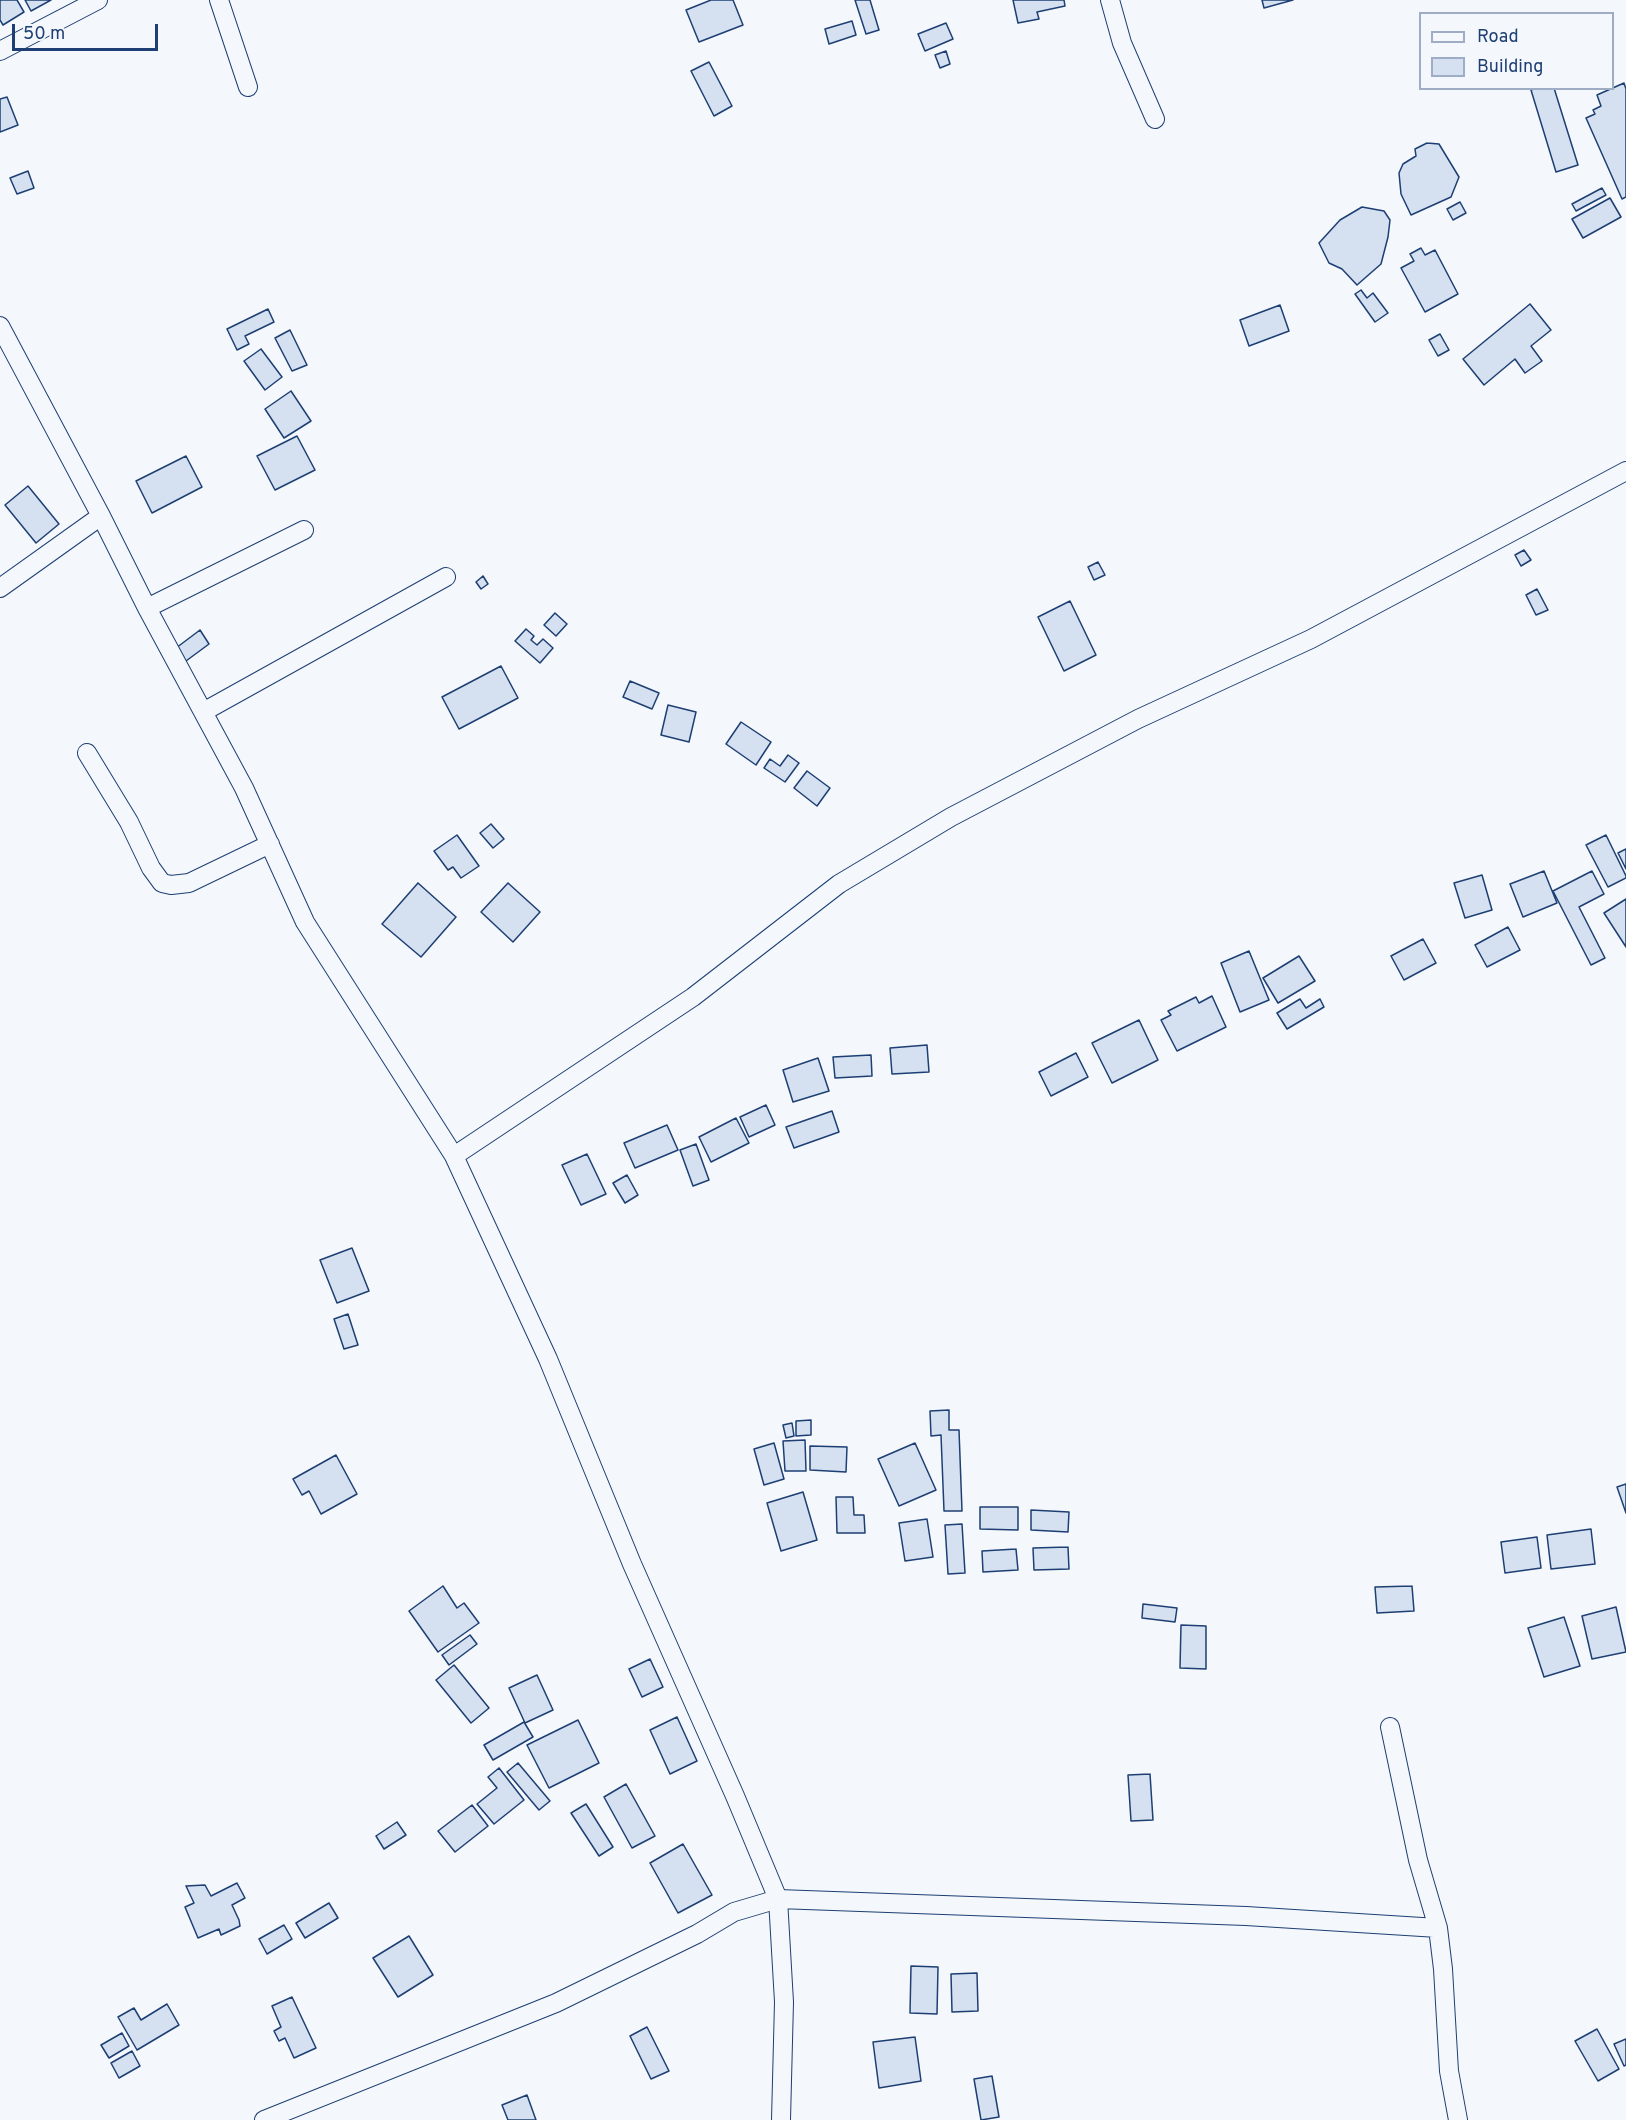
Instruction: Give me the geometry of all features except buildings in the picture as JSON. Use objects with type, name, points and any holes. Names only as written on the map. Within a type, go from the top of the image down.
[{"type":"street","points":[[0,51],[98,0]]},
{"type":"street","points":[[219,0],[248,87]]},
{"type":"street","points":[[1110,0],[1122,43],[1155,119]]},
{"type":"street","points":[[0,326],[244,788],[305,922],[454,1156],[548,1359],[632,1564],[778,1899],[784,2002],[782,2120]]},
{"type":"street","points":[[454,1156],[693,997],[839,884],[951,817],[1138,718],[1311,639],[1626,471]]},
{"type":"street","points":[[0,588],[101,516]]},
{"type":"street","points":[[147,608],[304,530]]},
{"type":"street","points":[[203,712],[446,577]]},
{"type":"street","points":[[87,753],[129,822],[151,868],[162,883],[171,885],[189,883],[270,844]]},
{"type":"street","points":[[1390,1727],[1418,1860],[1438,1928],[1443,1969],[1449,2071],[1458,2120]]},
{"type":"street","points":[[264,2120],[556,2004],[697,1934],[734,1912],[778,1899],[1246,1916],[1438,1928]]}]
